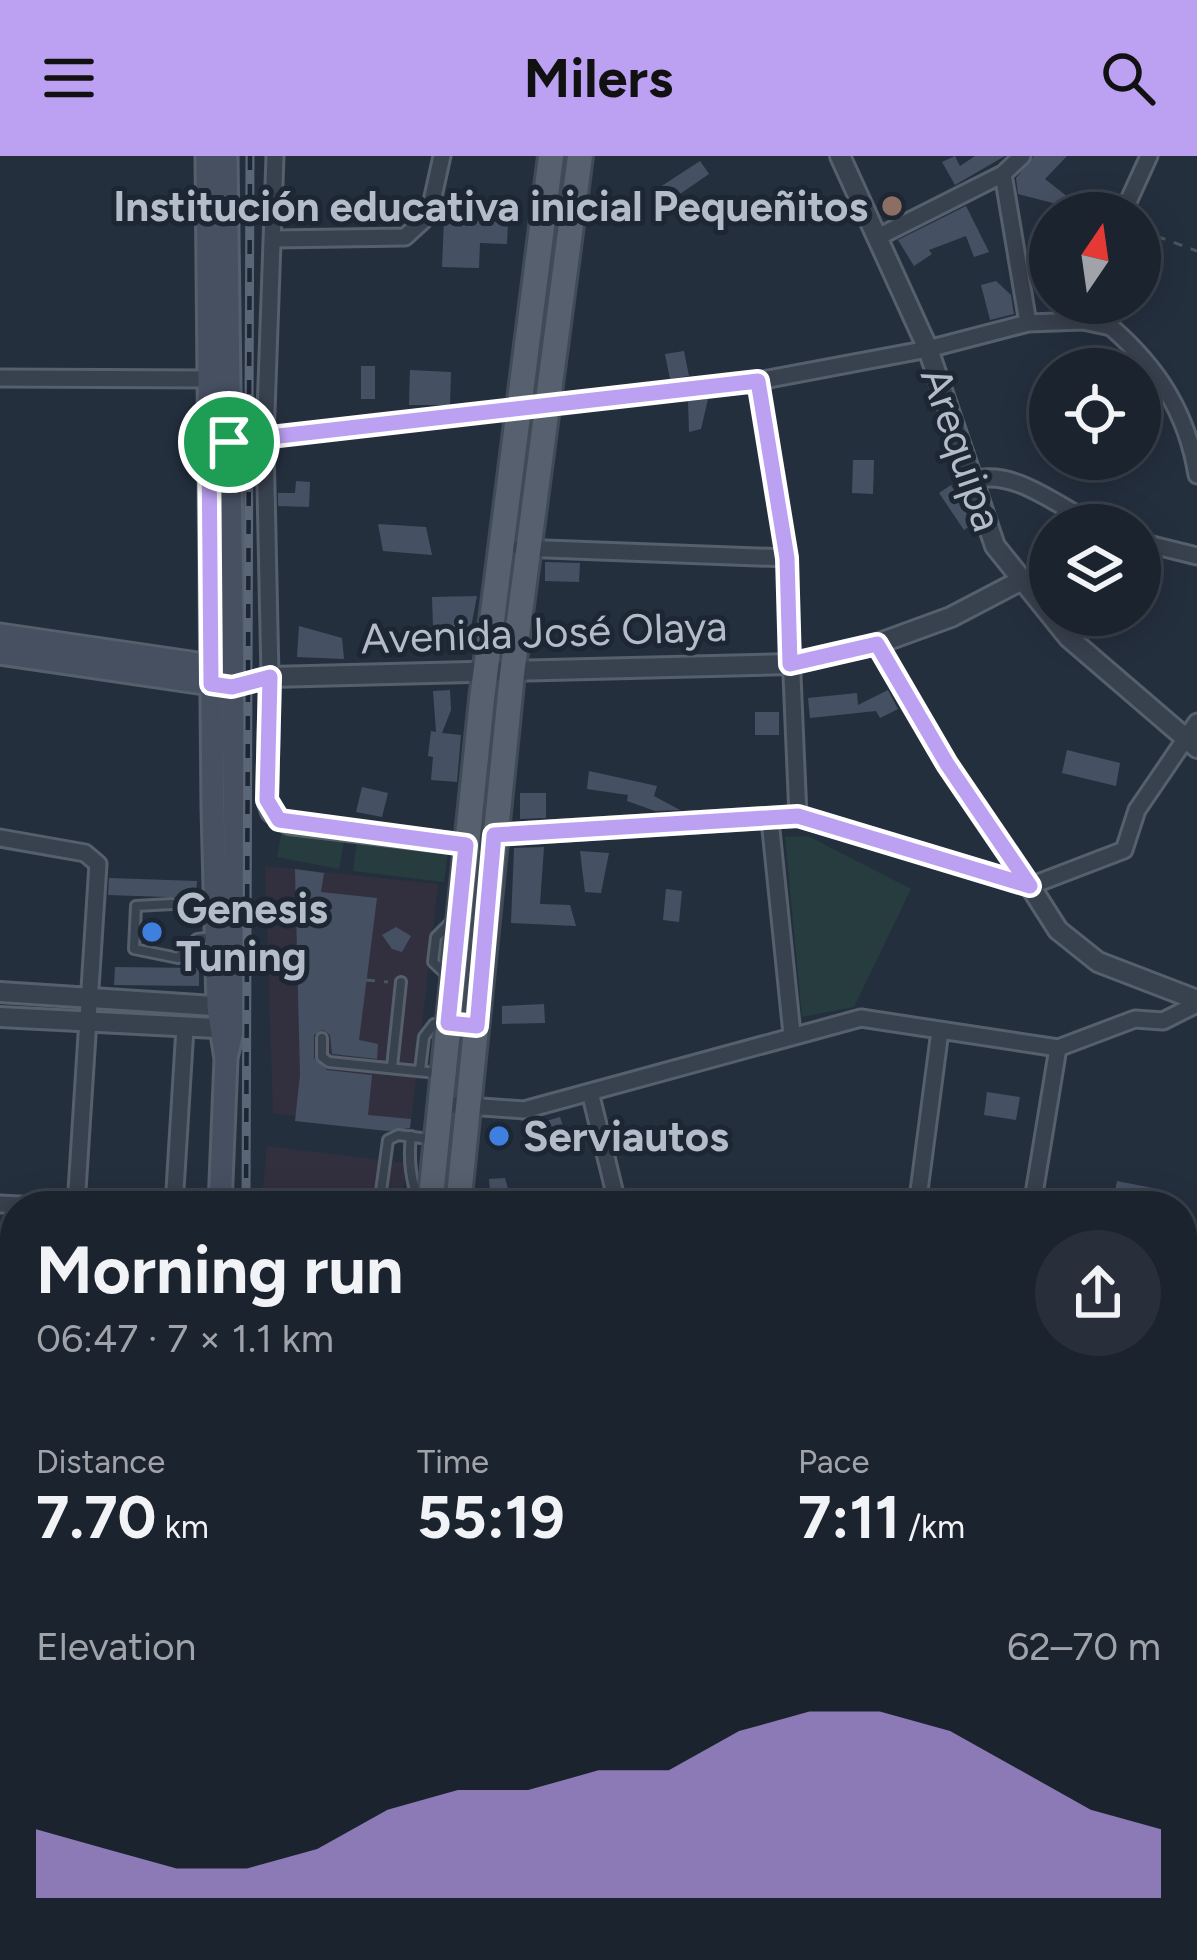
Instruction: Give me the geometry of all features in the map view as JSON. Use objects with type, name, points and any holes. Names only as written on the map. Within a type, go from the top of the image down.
[{"type":"main road","points":[[208,156],[208,379],[219,443]]},
{"type":"main road","points":[[221,1191],[228,1018],[219,443],[226,156]]},
{"type":"main road","points":[[429,1191],[424,1138],[441,1104],[431,1072],[448,1023],[500,547],[551,156]]},
{"type":"main road","points":[[460,1191],[512,674],[580,156]]},
{"type":"main road","name":"Avenida José Olaya","points":[[0,635],[67,654],[221,677]]},
{"type":"main road","name":"Avenida José Olaya","points":[[0,653],[67,654]]},
{"type":"main road","points":[[221,677],[216,937],[228,1018]]},
{"type":"main road","points":[[448,1023],[477,1026]]},
{"type":"street","points":[[275,156],[265,440],[271,812],[289,824],[466,845],[494,835],[798,816],[1030,886],[1124,850],[1137,810],[1193,736]]},
{"type":"street","points":[[275,238],[405,237],[429,215],[442,156]]},
{"type":"street","name":"Arequipa","points":[[840,156],[928,349],[995,546],[1102,672],[1193,736]]},
{"type":"street","points":[[880,236],[1003,174],[1022,156]]},
{"type":"street","points":[[1133,192],[1149,156]]},
{"type":"street","points":[[1003,174],[1028,323]]},
{"type":"street","points":[[219,443],[758,381],[928,349],[1028,323],[1083,321],[1111,327],[1144,356],[1178,407],[1197,476]]},
{"type":"street","points":[[0,378],[208,379]]},
{"type":"street","points":[[758,381],[787,558],[798,816]]},
{"type":"street","points":[[971,481],[985,476],[1010,480],[1056,504]]},
{"type":"street","points":[[500,547],[787,558]]},
{"type":"street","points":[[1161,547],[1197,556]]},
{"type":"street","name":"Avenida José Olaya","points":[[221,677],[512,674],[790,664],[877,644],[951,617],[1020,581]]},
{"type":"street","points":[[877,644],[947,764],[1058,930],[1098,962],[1197,1002]]},
{"type":"street","points":[[770,820],[792,1034]]},
{"type":"street","points":[[0,838],[94,856],[77,1191]]},
{"type":"street","points":[[0,992],[228,1018]]},
{"type":"street","points":[[441,1104],[524,1110],[591,1096],[792,1034],[862,1018],[1058,1048],[1135,1019],[1162,1021],[1197,1002]]},
{"type":"street","points":[[0,1017],[185,1028],[228,1018]]},
{"type":"street","points":[[175,1191],[185,1028]]},
{"type":"street","points":[[919,1191],[940,1030]]},
{"type":"street","points":[[1034,1191],[1058,1048]]},
{"type":"street","points":[[591,1096],[614,1191]]},
{"type":"lane","points":[[172,904],[136,906],[134,949],[178,958],[197,939],[216,937]]},
{"type":"lane","points":[[392,1067],[401,982]]},
{"type":"lane","points":[[322,1038],[322,1058],[329,1062],[431,1072]]},
{"type":"lane","points":[[381,1191],[388,1140],[424,1138]]},
{"type":"lane","points":[[419,1191],[408,1164],[424,1138]]},
{"type":"path","points":[[1161,238],[1197,251]]},
{"type":"shaded area","points":[[265,866],[438,884],[410,1130],[273,1113]]},
{"type":"shaded area","points":[[267,1146],[406,1163],[403,1191],[262,1191]]},
{"type":"green space","points":[[282,830],[344,841],[339,869],[277,857]]},
{"type":"green space","points":[[808,836],[911,889],[854,1007],[802,1017],[785,837]]},
{"type":"green space","points":[[357,841],[448,852],[444,882],[353,871]]},
{"type":"building","points":[[955,156],[960,166],[975,156],[1005,156],[955,185],[942,162]]},
{"type":"building","points":[[1034,156],[1067,156],[1045,179],[1062,192],[1018,194],[1016,178]]},
{"type":"building","points":[[700,161],[709,174],[661,207],[651,193]]},
{"type":"building","points":[[966,206],[989,252],[974,257],[966,236],[929,250],[932,254],[914,266],[898,240]]},
{"type":"building","points":[[444,220],[508,222],[507,244],[480,243],[479,268],[442,267]]},
{"type":"building","points":[[996,281],[1011,295],[1014,314],[990,320],[981,285]]},
{"type":"building","points":[[684,351],[689,376],[670,379],[665,354]]},
{"type":"building","points":[[361,366],[375,366],[375,399],[361,399]]},
{"type":"building","points":[[410,370],[451,372],[450,405],[409,405]]},
{"type":"building","points":[[708,399],[701,429],[689,432],[688,401]]},
{"type":"building","points":[[853,460],[874,460],[873,494],[852,493]]},
{"type":"building","points":[[296,481],[310,482],[309,507],[278,506],[278,493],[295,493]]},
{"type":"building","points":[[951,485],[973,524],[964,530],[939,493]]},
{"type":"building","points":[[378,524],[426,527],[432,555],[383,551]]},
{"type":"building","points":[[545,562],[580,563],[579,582],[545,581]]},
{"type":"building","points":[[477,596],[471,627],[433,627],[432,597]]},
{"type":"building","points":[[299,626],[342,638],[344,659],[297,657]]},
{"type":"building","points":[[450,690],[451,710],[442,733],[461,735],[457,782],[431,780],[433,757],[428,756],[431,731],[436,732],[433,691]]},
{"type":"building","points":[[888,690],[898,709],[880,718],[876,711],[810,718],[808,698],[857,693],[858,705]]},
{"type":"building","points":[[755,712],[779,712],[779,735],[755,735]]},
{"type":"building","points":[[1067,750],[1120,763],[1116,786],[1062,773]]},
{"type":"building","points":[[589,771],[657,786],[654,796],[680,810],[655,811],[627,801],[628,795],[587,789]]},
{"type":"building","points":[[362,787],[388,793],[382,817],[356,812]]},
{"type":"building","points":[[520,793],[546,793],[546,818],[520,819]]},
{"type":"building","points":[[544,847],[540,904],[570,905],[576,926],[511,923],[514,848]]},
{"type":"building","points":[[580,851],[609,853],[601,893],[585,892]]},
{"type":"building","points":[[295,869],[324,873],[321,892],[377,898],[359,1040],[378,1044],[377,1059],[332,1054],[330,1035],[323,1030],[314,1035],[314,1058],[327,1070],[372,1075],[368,1115],[411,1119],[410,1128],[387,1131],[295,1121],[300,1075]]},
{"type":"building","points":[[109,878],[197,881],[196,898],[108,895]]},
{"type":"building","points":[[666,889],[682,891],[679,922],[663,920]]},
{"type":"building","points":[[396,927],[411,936],[402,952],[392,949],[382,935]]},
{"type":"building","points":[[115,967],[199,968],[199,986],[114,985]]},
{"type":"building","points":[[544,1004],[545,1023],[502,1024],[502,1006]]},
{"type":"building","points":[[987,1092],[1020,1097],[1016,1120],[984,1115]]},
{"type":"building","points":[[560,1117],[568,1140],[544,1148],[536,1124]]},
{"type":"building","points":[[505,1178],[509,1191],[490,1191],[489,1179]]},
{"type":"building","points":[[1117,1181],[1158,1189],[1158,1191],[1115,1191]]},
{"type":"railway","points":[[246,1191],[250,156]]},
{"type":"place","name":"Institución educativa inicial Pequeñitos","points":[[892,206]]},
{"type":"place","name":"Genesis Tuning","points":[[152,932]]},
{"type":"place","name":"Serviautos","points":[[499,1136]]},
{"type":"route","points":[[758,381],[787,558],[790,664],[877,644],[947,764],[1030,886],[798,816],[494,835],[477,1026],[448,1023],[466,845],[279,820],[267,800],[270,677],[232,687],[211,684],[209,444],[229,442],[758,381]]}]
